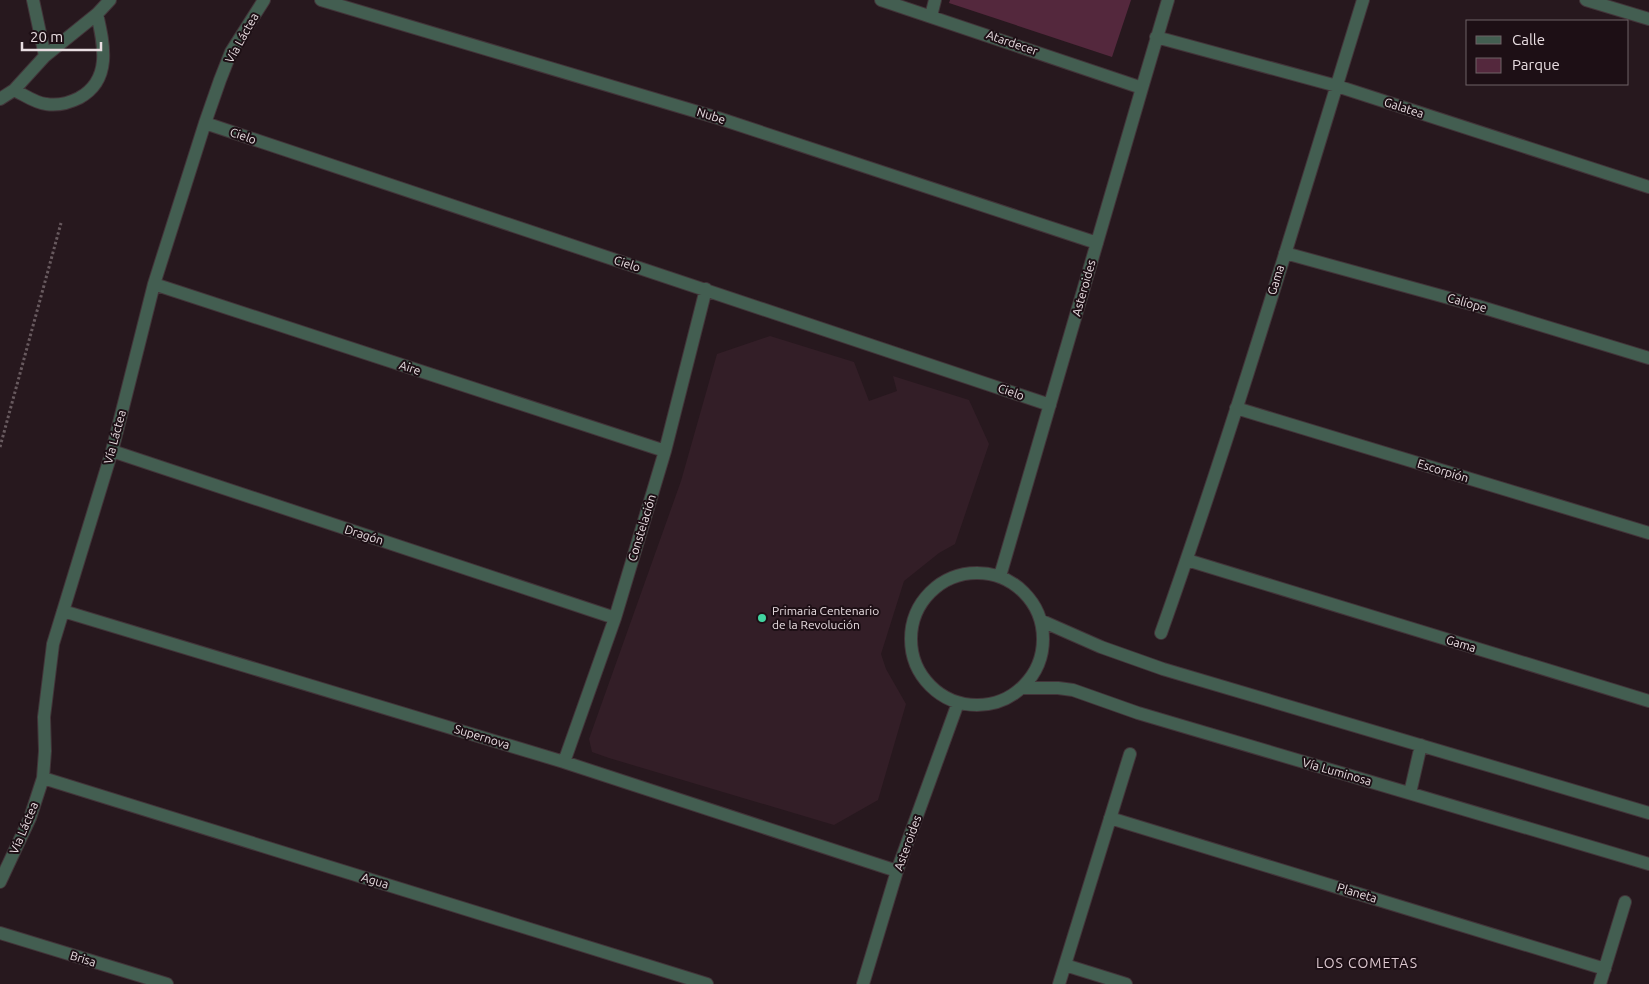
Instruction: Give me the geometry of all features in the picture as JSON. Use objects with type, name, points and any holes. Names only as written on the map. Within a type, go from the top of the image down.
[{"type":"street","points":[[33,0],[45,56]]},
{"type":"street","points":[[0,99],[14,90],[45,56],[98,14],[110,0]]},
{"type":"street","name":"Vía Láctea","points":[[0,882],[30,818],[43,778],[45,751],[44,717],[53,644],[112,451],[154,284],[205,123],[232,52],[264,0]]},
{"type":"street","name":"Nube","points":[[321,0],[718,118],[1097,243]]},
{"type":"street","name":"Atardecer","points":[[882,0],[1142,88]]},
{"type":"street","points":[[931,16],[935,0]]},
{"type":"street","name":"Asteroides","points":[[1000,576],[1168,0]]},
{"type":"street","name":"Gama","points":[[1161,633],[1187,560],[1236,408],[1363,0]]},
{"type":"street","points":[[1586,0],[1649,19]]},
{"type":"street","points":[[14,90],[44,104],[68,104],[88,93],[97,83],[103,67],[103,41],[98,14]]},
{"type":"street","name":"Galatea","points":[[1156,37],[1337,86],[1649,187]]},
{"type":"street","name":"Cielo","points":[[205,123],[1050,405]]},
{"type":"street","name":"Calíope","points":[[1284,253],[1478,306],[1649,358]]},
{"type":"street","name":"Aire","points":[[154,284],[665,451]]},
{"type":"street","name":"Constelación","points":[[564,762],[615,618],[665,451],[706,289]]},
{"type":"street","name":"Escorpión","points":[[1236,408],[1649,533]]},
{"type":"street","name":"Dragón","points":[[112,451],[615,618]]},
{"type":"street","name":"Gama","points":[[1187,560],[1649,701]]},
{"type":"street","points":[[977,572],[1000,576],[1016,584],[1032,600],[1042,621],[1044,644],[1042,652],[1037,669],[1024,688],[1004,700],[981,706],[958,703],[935,691],[920,674],[911,652],[911,629],[918,607],[934,588],[954,576],[977,572]]},
{"type":"street","name":"Supernova","points":[[64,611],[564,762],[898,871]]},
{"type":"street","points":[[1042,621],[1101,647],[1163,669],[1649,813]]},
{"type":"street","name":"Vía Luminosa","points":[[1024,688],[1073,690],[1138,713],[1649,864]]},
{"type":"street","name":"Asteroides","points":[[863,984],[898,871],[958,703]]},
{"type":"street","points":[[1410,793],[1420,745]]},
{"type":"street","points":[[1059,984],[1130,754]]},
{"type":"street","name":"Agua","points":[[43,778],[706,984]]},
{"type":"street","name":"Planeta","points":[[1110,818],[1605,969]]},
{"type":"street","points":[[1600,984],[1625,902]]},
{"type":"street","name":"Brisa","points":[[0,933],[167,984]]},
{"type":"street","points":[[1065,965],[1126,984]]},
{"type":"path","points":[[0,447],[60,224]]},
{"type":"shaded area","name":"Primaria Centenario de la Revolución","points":[[770,336],[854,362],[869,401],[897,391],[893,376],[969,400],[989,444],[955,544],[939,553],[904,581],[881,654],[886,669],[906,704],[878,800],[834,825],[609,758],[592,752],[589,739],[681,481],[717,354]]},
{"type":"green space","points":[[950,0],[1131,0],[1112,57],[949,3]]},
{"type":"place","name":"Primaria Centenario de la Revolución","points":[[762,618]]},
{"type":"district","name":"LOS COMETAS","points":[[1367,963]]}]
